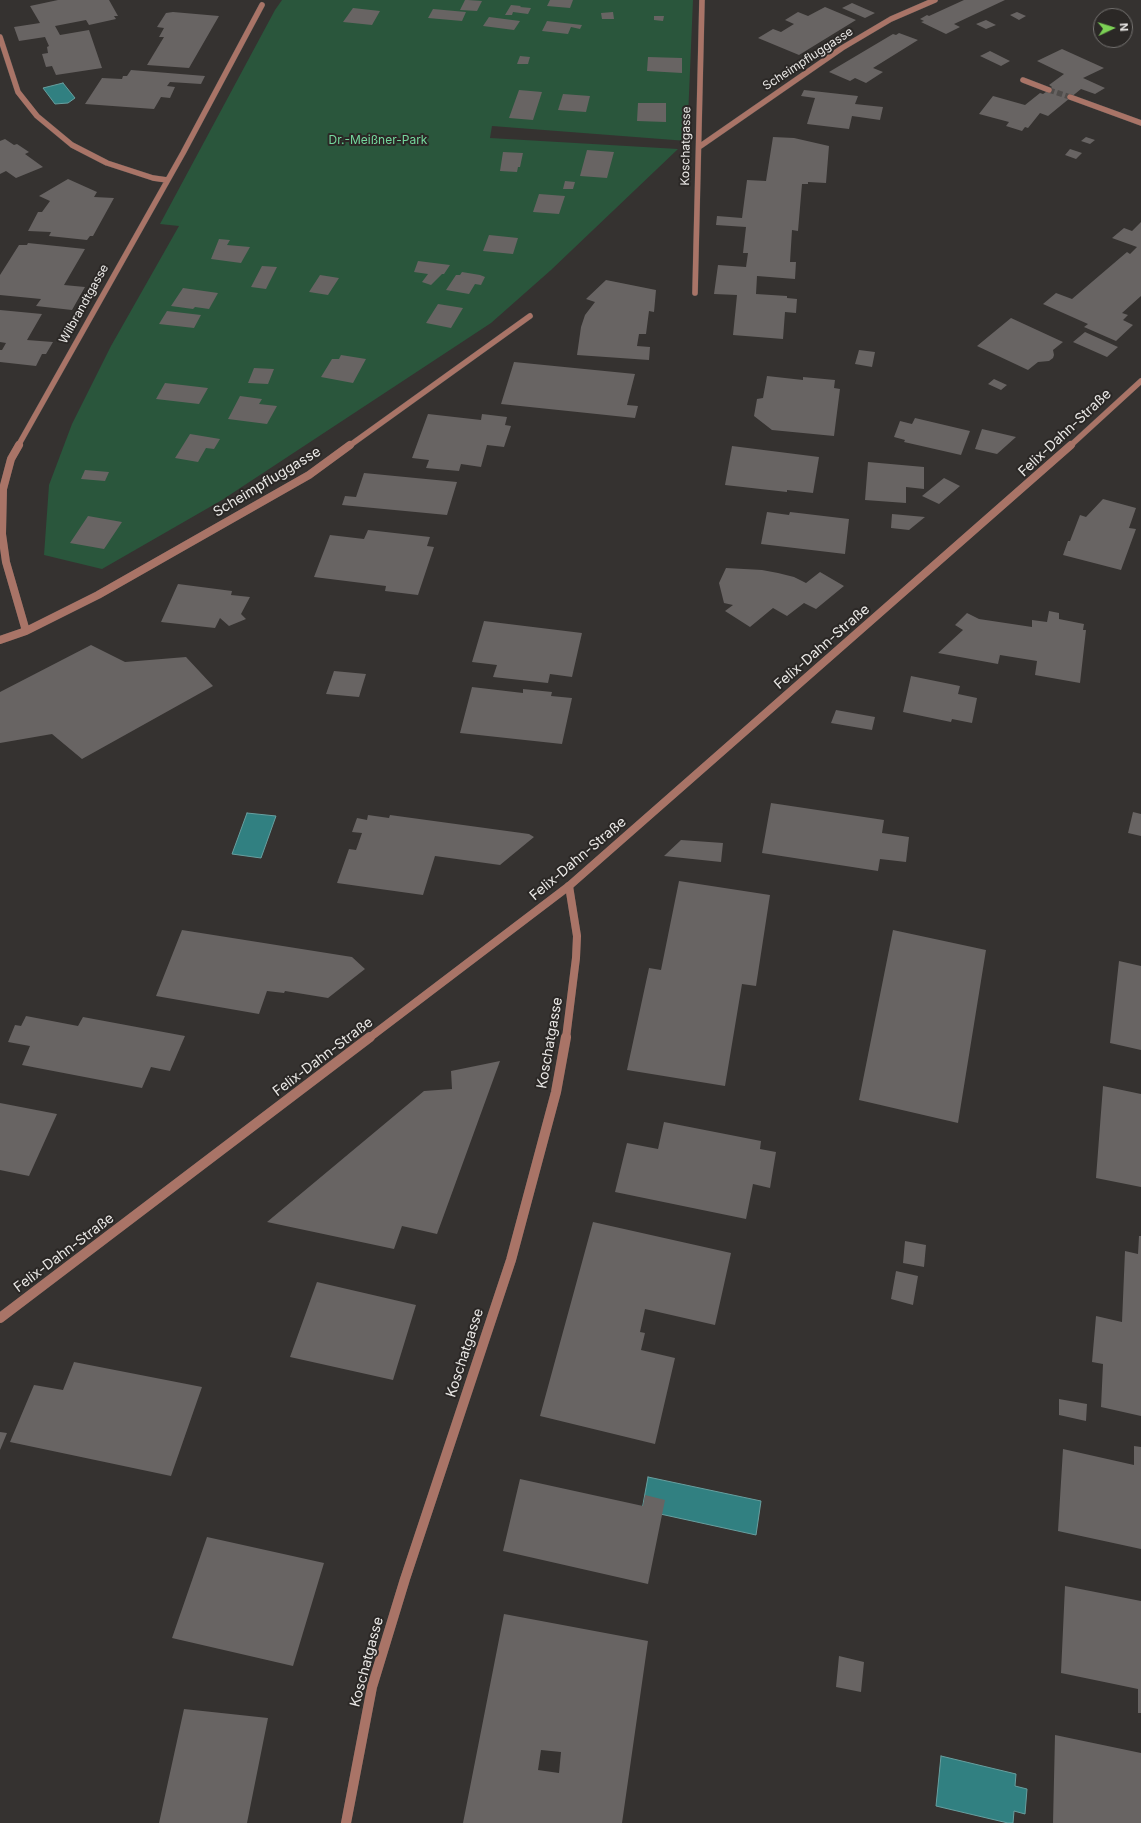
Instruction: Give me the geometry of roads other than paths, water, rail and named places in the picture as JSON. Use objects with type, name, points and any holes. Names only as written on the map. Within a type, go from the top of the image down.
[{"type":"street","name":"Koschatgasse","points":[[695,293],[700,147],[702,0]]},
{"type":"street","name":"Scheimpfluggasse","points":[[700,147],[750,110],[842,48],[891,19],[935,0]]},
{"type":"street","name":"Wilbrandtgasse","points":[[26,631],[6,562],[2,534],[2,501],[6,474],[20,442],[167,180],[262,5]]},
{"type":"street","points":[[0,37],[18,92],[36,116],[72,145],[107,163],[153,178],[167,180]]},
{"type":"street","points":[[1023,80],[1049,90]]},
{"type":"street","points":[[1070,97],[1141,124]]},
{"type":"street","name":"Scheimpfluggasse","points":[[0,640],[26,631],[98,595],[309,474],[530,316]]},
{"type":"street","name":"Felix-Dahn-Straße","points":[[0,1318],[569,886],[1032,481],[1141,381]]},
{"type":"street","name":"Koschatgasse","points":[[346,1823],[372,1687],[405,1578],[511,1260],[556,1092],[568,1028],[576,958],[577,936],[569,886]]},
{"type":"water","points":[[63,83],[75,98],[68,103],[55,104],[43,88]]},
{"type":"water","points":[[247,813],[276,816],[261,858],[232,854]]},
{"type":"water","points":[[648,1477],[761,1501],[756,1535],[642,1510]]},
{"type":"water","points":[[941,1756],[1016,1774],[1015,1786],[1027,1789],[1025,1814],[1014,1811],[1013,1823],[1008,1823],[936,1806]]},
{"type":"tunnel","points":[[1049,90],[1070,97]]},
{"type":"park label","name":"Dr.-Meißner-Park","points":[[378,140]]}]
